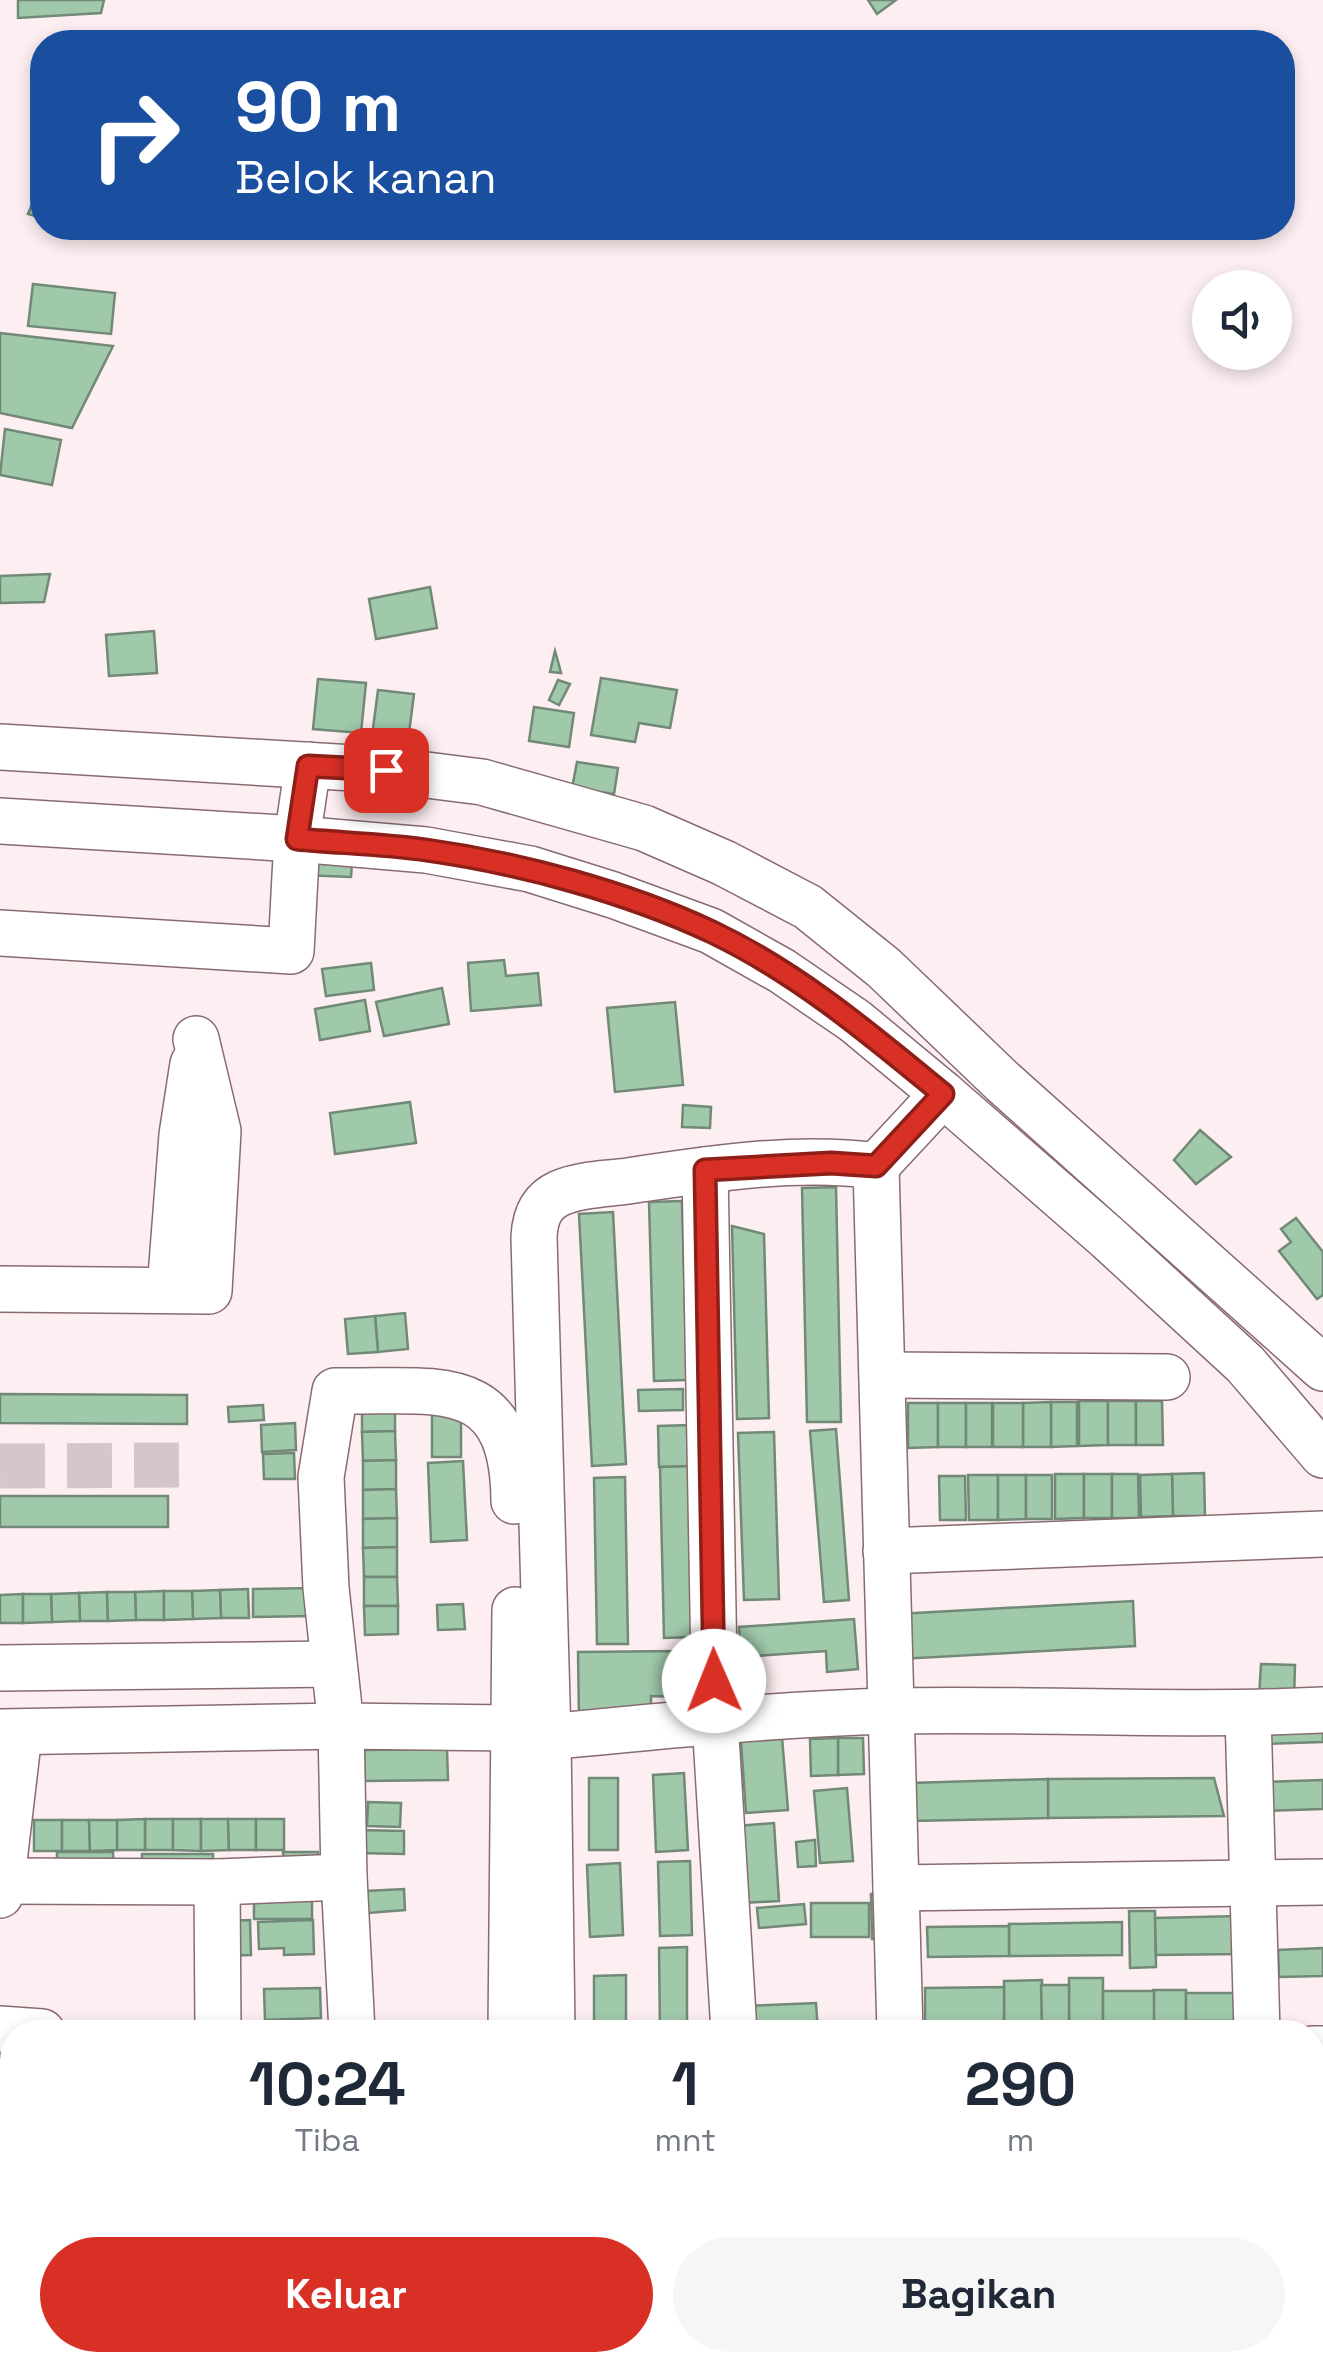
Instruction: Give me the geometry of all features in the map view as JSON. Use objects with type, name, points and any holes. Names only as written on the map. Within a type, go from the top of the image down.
[{"type":"street","points":[[0,748],[302,804],[426,850],[530,870],[613,895],[711,932],[782,972],[855,1021],[943,1094],[1245,1364],[1323,1456]]},
{"type":"street","points":[[0,822],[302,804],[386,770],[482,782],[644,828],[724,863],[808,907],[884,968],[1018,1095],[1323,1368]]},
{"type":"street","points":[[0,933],[291,951],[302,804]]},
{"type":"street","points":[[900,2020],[876,1166],[943,1094]]},
{"type":"street","points":[[512,2020],[532,1732],[536,1218],[541,1207],[558,1194],[705,1170],[831,1163],[876,1166]]},
{"type":"street","points":[[705,1170],[715,1720],[733,2020]]},
{"type":"street","points":[[0,1289],[170,1290]]},
{"type":"street","points":[[884,1375],[1167,1377]]},
{"type":"street","points":[[351,2020],[341,1726],[320,1478],[335,1391],[444,1393],[469,1400],[494,1416],[510,1446],[551,2020]]},
{"type":"street","points":[[886,1550],[1323,1534]]},
{"type":"street","points":[[0,1668],[334,1664]]},
{"type":"street","points":[[344,1877],[2,1888],[10,1733],[341,1726],[532,1732],[889,1711],[1248,1714],[1323,1710]]},
{"type":"street","points":[[1248,1714],[1257,2020]]},
{"type":"street","points":[[217,1882],[218,2020]]},
{"type":"street","points":[[896,1888],[1323,1882]]},
{"type":"building","points":[[18,0],[104,0],[101,13],[18,18]]},
{"type":"building","points":[[868,0],[896,0],[877,14]]},
{"type":"building","points":[[33,284],[115,293],[111,334],[28,326]]},
{"type":"building","points":[[0,333],[113,346],[72,428],[0,413]]},
{"type":"building","points":[[5,429],[61,440],[52,485],[0,475]]},
{"type":"building","points":[[50,574],[44,602],[0,603],[0,576]]},
{"type":"building","points":[[430,587],[437,628],[376,639],[369,599]]},
{"type":"building","points":[[154,631],[157,673],[109,676],[106,635]]},
{"type":"building","points":[[555,651],[559,665],[561,673],[550,672]]},
{"type":"building","points":[[601,678],[677,690],[670,728],[639,723],[635,742],[591,735]]},
{"type":"building","points":[[318,679],[366,683],[361,733],[313,729]]},
{"type":"building","points":[[558,680],[570,684],[559,705],[549,700]]},
{"type":"building","points":[[378,690],[414,694],[408,741],[372,736]]},
{"type":"building","points":[[534,707],[574,713],[569,747],[529,741]]},
{"type":"building","points":[[577,762],[618,768],[614,794],[572,788]]},
{"type":"building","points":[[303,848],[353,850],[351,877],[302,875]]},
{"type":"building","points":[[504,960],[506,976],[538,973],[541,1005],[471,1011],[468,963]]},
{"type":"building","points":[[371,963],[374,990],[326,996],[322,969]]},
{"type":"building","points":[[442,988],[449,1024],[384,1036],[376,1002]]},
{"type":"building","points":[[365,1000],[370,1031],[320,1040],[315,1009]]},
{"type":"building","points":[[675,1002],[683,1085],[615,1092],[607,1008]]},
{"type":"building","points":[[410,1102],[416,1143],[335,1154],[330,1113]]},
{"type":"building","points":[[683,1105],[711,1107],[710,1128],[682,1127]]},
{"type":"building","points":[[1200,1130],[1231,1157],[1196,1184],[1174,1160]]},
{"type":"building","points":[[836,1187],[841,1422],[807,1422],[802,1188]]},
{"type":"building","points":[[682,1201],[687,1380],[654,1381],[649,1202]]},
{"type":"building","points":[[613,1212],[626,1464],[592,1466],[579,1214]]},
{"type":"building","points":[[1296,1218],[1323,1252],[1323,1295],[1317,1299],[1279,1251],[1291,1242],[1281,1229]]},
{"type":"building","points":[[732,1226],[764,1234],[769,1418],[737,1419]]},
{"type":"building","points":[[405,1313],[408,1349],[378,1352],[375,1316]]},
{"type":"building","points":[[375,1316],[378,1352],[348,1354],[345,1319]]},
{"type":"building","points":[[683,1389],[683,1410],[639,1411],[638,1390]]},
{"type":"building","points":[[0,1394],[187,1395],[187,1424],[0,1423]]},
{"type":"building","points":[[1079,1401],[1108,1401],[1108,1445],[1079,1446]]},
{"type":"building","points":[[1108,1401],[1136,1401],[1136,1445],[1108,1445]]},
{"type":"building","points":[[1136,1401],[1162,1401],[1163,1445],[1136,1445]]},
{"type":"building","points":[[395,1402],[395,1431],[362,1432],[362,1403]]},
{"type":"building","points":[[1051,1402],[1077,1402],[1077,1446],[1051,1447]]},
{"type":"building","points":[[1051,1402],[1051,1447],[1023,1447],[1023,1403]]},
{"type":"building","points":[[432,1403],[461,1403],[461,1457],[432,1457]]},
{"type":"building","points":[[908,1403],[938,1403],[938,1447],[908,1448]]},
{"type":"building","points":[[938,1403],[966,1403],[966,1447],[938,1447]]},
{"type":"building","points":[[966,1403],[992,1403],[992,1447],[966,1447]]},
{"type":"building","points":[[993,1403],[1023,1403],[1023,1447],[993,1447]]},
{"type":"building","points":[[263,1405],[264,1420],[229,1422],[228,1407]]},
{"type":"building","points":[[295,1423],[296,1450],[262,1452],[261,1425]]},
{"type":"building","points":[[690,1425],[691,1466],[659,1467],[658,1426]]},
{"type":"building","points":[[836,1429],[849,1600],[824,1602],[810,1431]]},
{"type":"building","points":[[395,1431],[396,1460],[363,1461],[362,1432]]},
{"type":"building","points":[[774,1432],[779,1599],[744,1600],[738,1433]]},
{"type":"building","points":[[294,1453],[295,1479],[264,1479],[263,1454]]},
{"type":"building","points":[[396,1460],[396,1489],[363,1490],[363,1461]]},
{"type":"building","points":[[463,1461],[467,1540],[431,1542],[428,1463]]},
{"type":"building","points":[[691,1466],[695,1637],[664,1638],[660,1467]]},
{"type":"building","points":[[1204,1473],[1205,1516],[1173,1516],[1172,1474]]},
{"type":"building","points":[[1055,1474],[1084,1474],[1084,1518],[1055,1519]]},
{"type":"building","points":[[1084,1474],[1112,1474],[1112,1518],[1084,1518]]},
{"type":"building","points":[[1112,1474],[1138,1474],[1139,1518],[1112,1518]]},
{"type":"building","points":[[1172,1474],[1173,1516],[1141,1517],[1140,1475]]},
{"type":"building","points":[[968,1475],[998,1475],[998,1520],[969,1520]]},
{"type":"building","points":[[998,1475],[1026,1475],[1026,1519],[998,1520]]},
{"type":"building","points":[[1026,1475],[1052,1475],[1052,1519],[1026,1519]]},
{"type":"building","points":[[939,1476],[965,1476],[966,1520],[940,1520]]},
{"type":"building","points":[[625,1477],[628,1644],[597,1644],[594,1478]]},
{"type":"building","points":[[396,1489],[397,1518],[363,1519],[363,1490]]},
{"type":"building","points":[[0,1496],[168,1496],[168,1527],[0,1527]]},
{"type":"building","points":[[397,1518],[397,1547],[363,1548],[363,1519]]},
{"type":"building","points":[[397,1547],[397,1577],[364,1577],[363,1548]]},
{"type":"building","points":[[364,1577],[397,1577],[398,1606],[364,1606]]},
{"type":"building","points":[[313,1588],[313,1616],[253,1617],[253,1589]]},
{"type":"building","points":[[248,1589],[249,1618],[221,1618],[220,1590]]},
{"type":"building","points":[[220,1590],[221,1618],[193,1619],[192,1591]]},
{"type":"building","points":[[164,1591],[164,1620],[136,1620],[135,1592]]},
{"type":"building","points":[[164,1591],[192,1591],[193,1619],[164,1620]]},
{"type":"building","points":[[107,1592],[108,1621],[80,1621],[79,1593]]},
{"type":"building","points":[[107,1592],[135,1592],[136,1620],[108,1621]]},
{"type":"building","points":[[79,1593],[80,1621],[52,1622],[51,1594]]},
{"type":"building","points":[[23,1594],[23,1623],[0,1623],[0,1595]]},
{"type":"building","points":[[23,1594],[51,1594],[52,1622],[23,1623]]},
{"type":"building","points":[[1133,1601],[1135,1646],[900,1659],[898,1614]]},
{"type":"building","points":[[463,1604],[465,1629],[438,1630],[437,1605]]},
{"type":"building","points":[[364,1606],[398,1606],[398,1634],[365,1635]]},
{"type":"building","points":[[854,1619],[858,1669],[827,1672],[826,1651],[741,1657],[739,1627]]},
{"type":"building","points":[[677,1651],[678,1697],[651,1696],[651,1717],[579,1719],[578,1652]]},
{"type":"building","points":[[1261,1664],[1295,1665],[1294,1700],[1259,1698]]},
{"type":"building","points":[[1323,1720],[1323,1742],[1263,1744],[1263,1722]]},
{"type":"building","points":[[782,1737],[788,1810],[746,1813],[741,1741]]},
{"type":"building","points":[[838,1738],[863,1738],[864,1774],[838,1775]]},
{"type":"building","points":[[838,1738],[838,1775],[811,1776],[810,1739]]},
{"type":"building","points":[[447,1749],[448,1780],[365,1781],[364,1750]]},
{"type":"building","points":[[684,1773],[688,1850],[656,1852],[653,1775]]},
{"type":"building","points":[[589,1778],[618,1778],[618,1850],[589,1850]]},
{"type":"building","points":[[1214,1778],[1224,1816],[1048,1818],[1048,1779]]},
{"type":"building","points":[[1048,1779],[1048,1818],[911,1821],[910,1783]]},
{"type":"building","points":[[1323,1780],[1323,1809],[1266,1811],[1266,1782]]},
{"type":"building","points":[[847,1788],[853,1861],[820,1863],[814,1791]]},
{"type":"building","points":[[368,1802],[401,1803],[400,1827],[367,1826]]},
{"type":"building","points":[[145,1819],[173,1819],[173,1850],[145,1850]]},
{"type":"building","points":[[145,1819],[145,1850],[117,1850],[117,1820]]},
{"type":"building","points":[[173,1819],[201,1819],[201,1851],[173,1850]]},
{"type":"building","points":[[201,1819],[228,1819],[229,1850],[201,1851]]},
{"type":"building","points":[[228,1819],[256,1819],[256,1850],[229,1850]]},
{"type":"building","points":[[256,1819],[284,1819],[284,1850],[256,1850]]},
{"type":"building","points":[[34,1820],[62,1820],[62,1851],[34,1851]]},
{"type":"building","points":[[62,1820],[89,1820],[90,1851],[62,1851]]},
{"type":"building","points":[[89,1820],[117,1820],[117,1850],[90,1851]]},
{"type":"building","points":[[774,1823],[779,1901],[744,1903],[738,1826]]},
{"type":"building","points":[[357,1830],[404,1831],[404,1854],[356,1853]]},
{"type":"building","points":[[815,1840],[816,1866],[798,1867],[796,1842]]},
{"type":"building","points":[[57,1852],[113,1852],[114,1879],[57,1879]]},
{"type":"building","points":[[283,1852],[318,1852],[318,1872],[284,1873]]},
{"type":"building","points":[[142,1854],[213,1854],[213,1875],[142,1876]]},
{"type":"building","points":[[690,1861],[692,1935],[660,1936],[658,1862]]},
{"type":"building","points":[[620,1863],[623,1935],[590,1937],[587,1865]]},
{"type":"building","points":[[404,1889],[405,1910],[368,1913],[366,1891]]},
{"type":"building","points":[[871,1894],[890,1894],[892,1939],[872,1939]]},
{"type":"building","points":[[312,1897],[312,1919],[254,1919],[254,1898]]},
{"type":"building","points":[[811,1903],[869,1903],[869,1937],[811,1937]]},
{"type":"building","points":[[804,1904],[806,1924],[759,1928],[757,1908]]},
{"type":"building","points":[[1129,1911],[1155,1911],[1156,1967],[1130,1968]]},
{"type":"building","points":[[1239,1916],[1240,1954],[1156,1955],[1155,1918]]},
{"type":"building","points":[[250,1920],[251,1955],[223,1956],[222,1921]]},
{"type":"building","points":[[313,1920],[314,1954],[284,1955],[284,1948],[259,1949],[258,1922]]},
{"type":"building","points":[[1122,1922],[1122,1955],[1009,1956],[1009,1924]]},
{"type":"building","points":[[1009,1926],[1009,1956],[928,1957],[927,1927]]},
{"type":"building","points":[[687,1947],[687,2020],[660,2020],[659,1948]]},
{"type":"building","points":[[1323,1948],[1323,1976],[1279,1977],[1278,1950]]},
{"type":"building","points":[[626,1975],[626,2020],[594,2020],[594,1976]]},
{"type":"building","points":[[1069,1978],[1103,1978],[1103,2020],[1069,2020]]},
{"type":"building","points":[[1042,1980],[1042,2020],[1004,2020],[1004,1981]]},
{"type":"building","points":[[1041,1985],[1069,1985],[1069,2020],[1042,2020]]},
{"type":"building","points":[[1004,1987],[1004,2020],[925,2020],[925,1988]]},
{"type":"building","points":[[320,1988],[321,2018],[265,2020],[264,1989]]},
{"type":"building","points":[[1153,1990],[1186,1990],[1186,2020],[1154,2020]]},
{"type":"building","points":[[1103,1991],[1154,1991],[1154,2020],[1103,2020]]},
{"type":"building","points":[[1186,1993],[1239,1993],[1239,2020],[1186,2020]]},
{"type":"building","points":[[816,2003],[817,2020],[745,2020],[744,2006]]},
{"type":"tunnel","points":[[0,1466],[197,1465]]},
{"type":"route","points":[[386,770],[308,766],[297,839],[426,850],[530,870],[613,895],[711,932],[782,972],[855,1021],[943,1094],[876,1166],[831,1163],[705,1170],[714,1681]]}]
